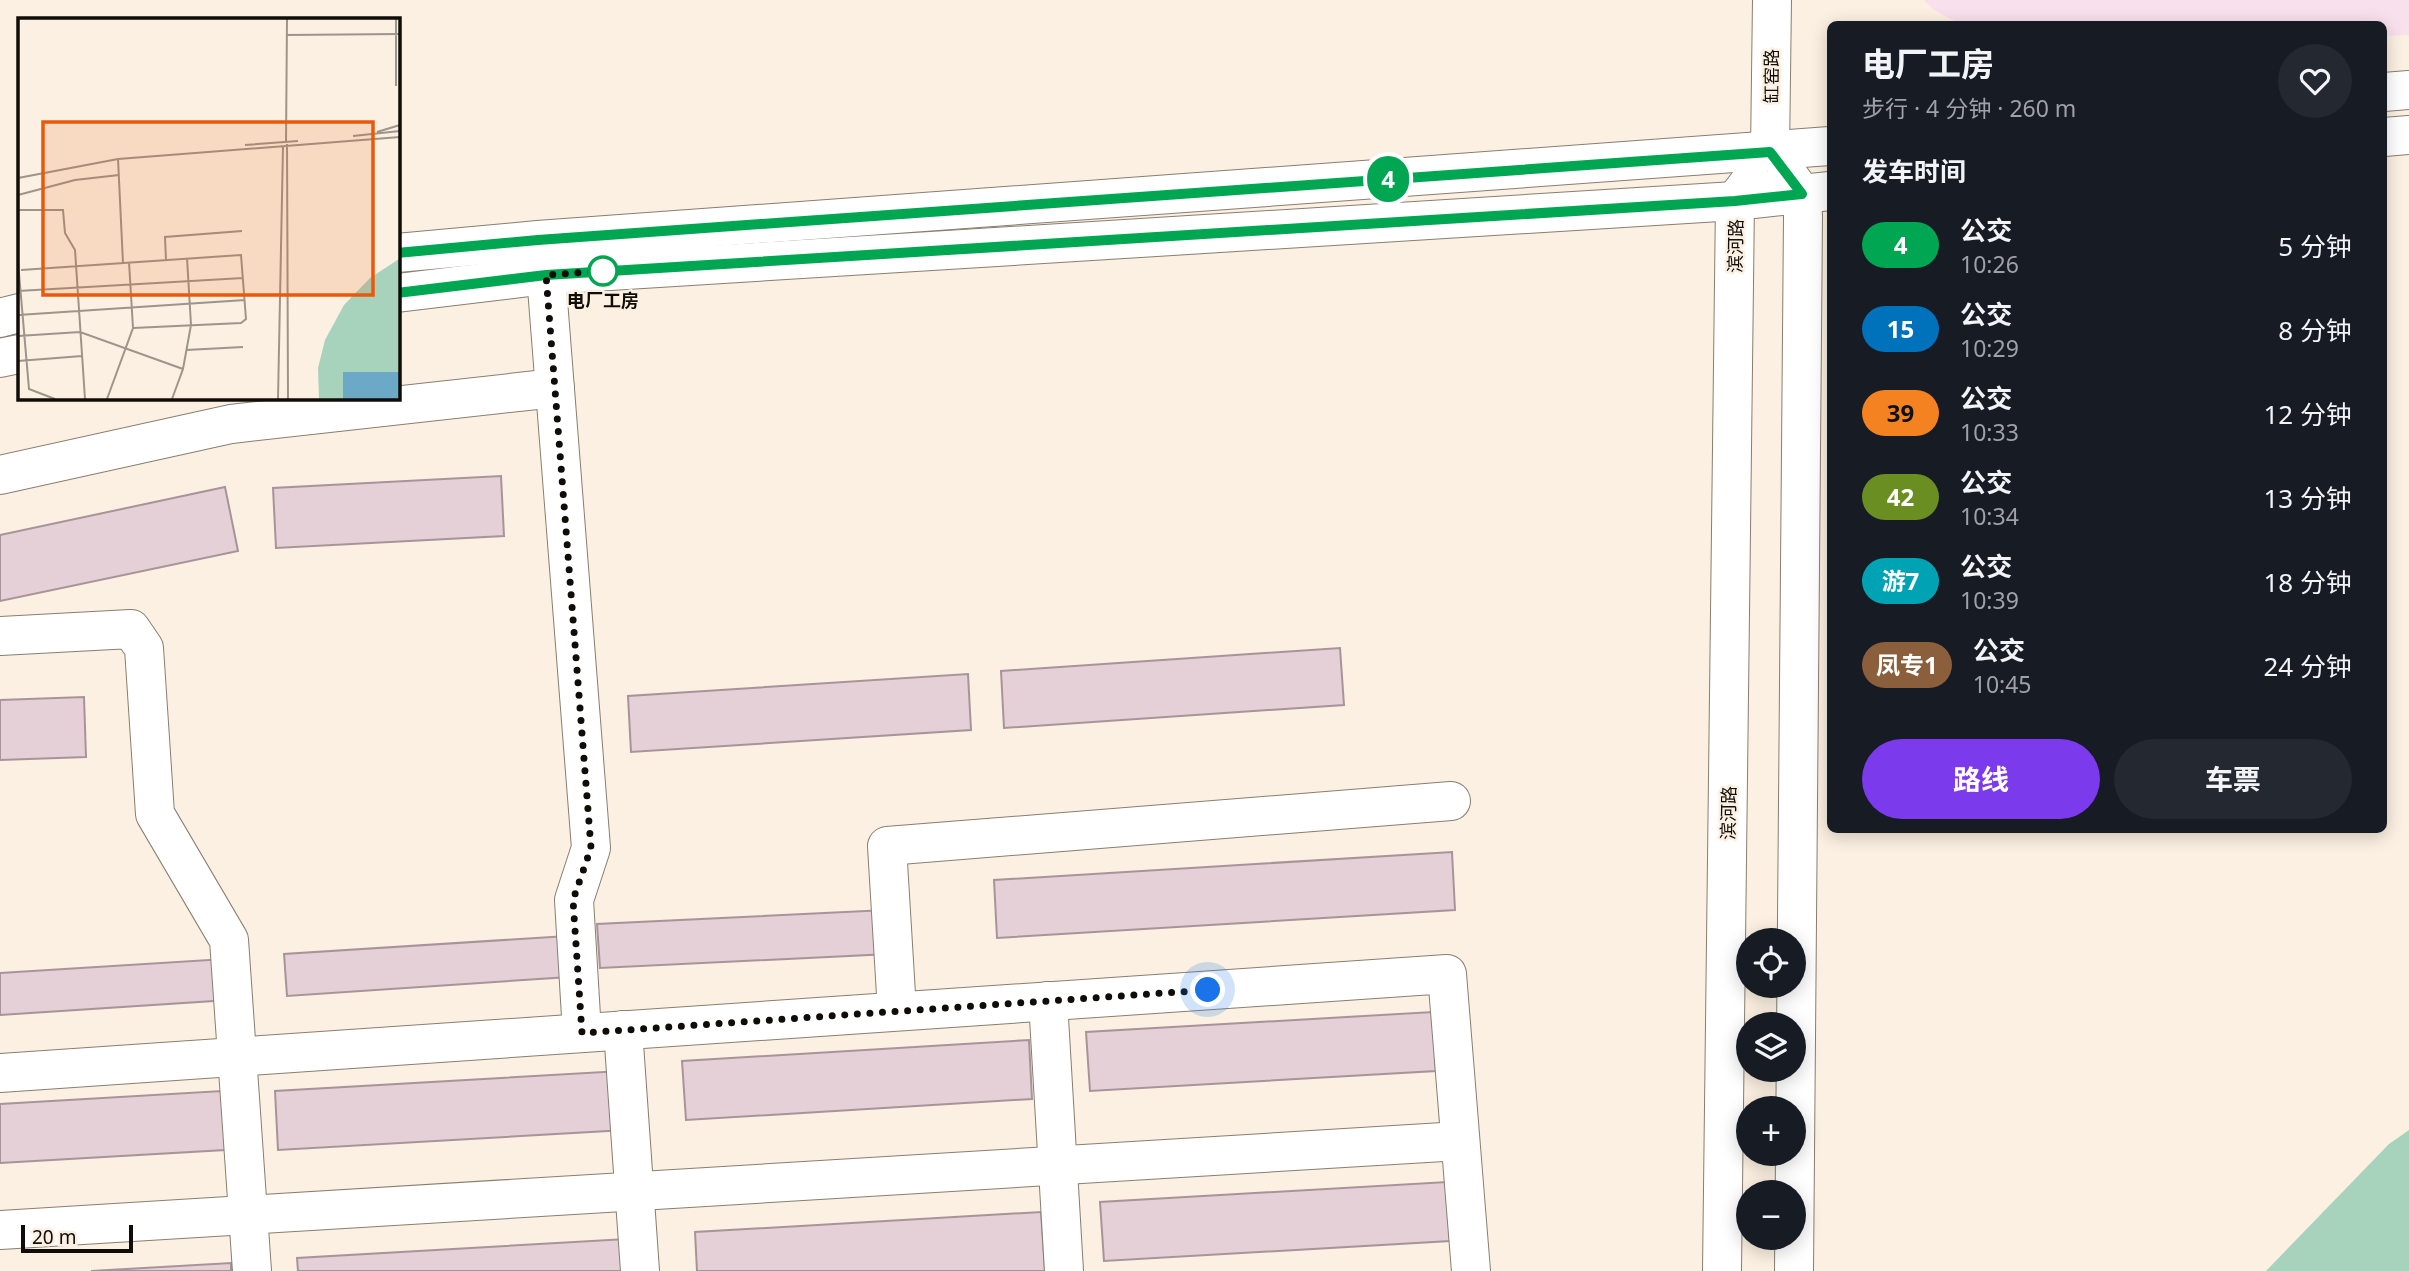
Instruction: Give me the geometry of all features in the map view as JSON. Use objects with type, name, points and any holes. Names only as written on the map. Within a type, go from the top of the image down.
[{"type":"main road","name":"缸窑路","points":[[1770,152],[1772,0]]},
{"type":"main road","points":[[2387,92],[2409,90]]},
{"type":"main road","points":[[2387,138],[2409,135]]},
{"type":"main road","points":[[399,253],[551,239],[1827,146]]},
{"type":"main road","points":[[1770,152],[1816,192]]},
{"type":"main road","name":"滨河路","points":[[1722,1271],[1735,201],[1770,152]]},
{"type":"main road","points":[[399,293],[546,275],[1735,201],[1816,192]]},
{"type":"main road","points":[[1794,1271],[1816,192]]},
{"type":"main road","points":[[546,275],[591,848],[573,900],[582,1033]]},
{"type":"main road","points":[[0,318],[18,313]]},
{"type":"main road","points":[[0,359],[18,354]]},
{"type":"main road","points":[[0,475],[231,424],[555,388]]},
{"type":"main road","points":[[0,636],[131,629],[144,648],[155,814],[229,940],[252,1271]]},
{"type":"main road","points":[[897,1011],[887,846],[1451,801]]},
{"type":"main road","points":[[0,1073],[1447,974],[1471,1271]]},
{"type":"main road","points":[[1048,1001],[1064,1271]]},
{"type":"main road","points":[[623,1030],[640,1271]]},
{"type":"main road","points":[[0,1230],[1460,1141]]},
{"type":"shaded area","points":[[1924,0],[2409,0],[2409,35],[2387,36],[2387,21],[1954,21],[1934,10]]},
{"type":"green space","points":[[2409,1130],[2409,1271],[2266,1271],[2389,1144]]},
{"type":"building","points":[[501,476],[504,536],[276,548],[273,488]]},
{"type":"building","points":[[225,487],[238,551],[0,601],[0,535]]},
{"type":"building","points":[[1340,648],[1344,705],[1004,728],[1001,671]]},
{"type":"building","points":[[968,674],[971,730],[631,752],[628,696]]},
{"type":"building","points":[[84,697],[86,757],[0,760],[0,700]]},
{"type":"building","points":[[1452,852],[1455,910],[997,938],[994,880]]},
{"type":"building","points":[[886,910],[889,954],[600,968],[597,924]]},
{"type":"building","points":[[567,936],[569,977],[287,996],[284,954]]},
{"type":"building","points":[[241,958],[244,999],[0,1015],[0,973]]},
{"type":"building","points":[[1433,1012],[1436,1071],[1090,1091],[1086,1032]]},
{"type":"building","points":[[1029,1040],[1032,1099],[686,1120],[682,1061]]},
{"type":"building","points":[[621,1071],[625,1130],[278,1150],[275,1091]]},
{"type":"building","points":[[222,1091],[225,1150],[0,1163],[0,1104]]},
{"type":"building","points":[[1447,1182],[1450,1241],[1104,1261],[1100,1202]]},
{"type":"building","points":[[1041,1212],[1045,1271],[697,1271],[695,1232]]},
{"type":"building","points":[[644,1238],[646,1271],[298,1271],[297,1258]]},
{"type":"building","points":[[231,1263],[231,1271],[91,1271]]},
{"type":"bus line","name":"4","points":[[399,253],[538,240],[1770,152],[1802,194],[1735,201],[546,275],[399,293]]},
{"type":"place","name":"电厂工房","points":[[603,271]]},
{"type":"route","points":[[603,271],[546,275],[591,848],[573,900],[582,1033],[1208,990]]}]
